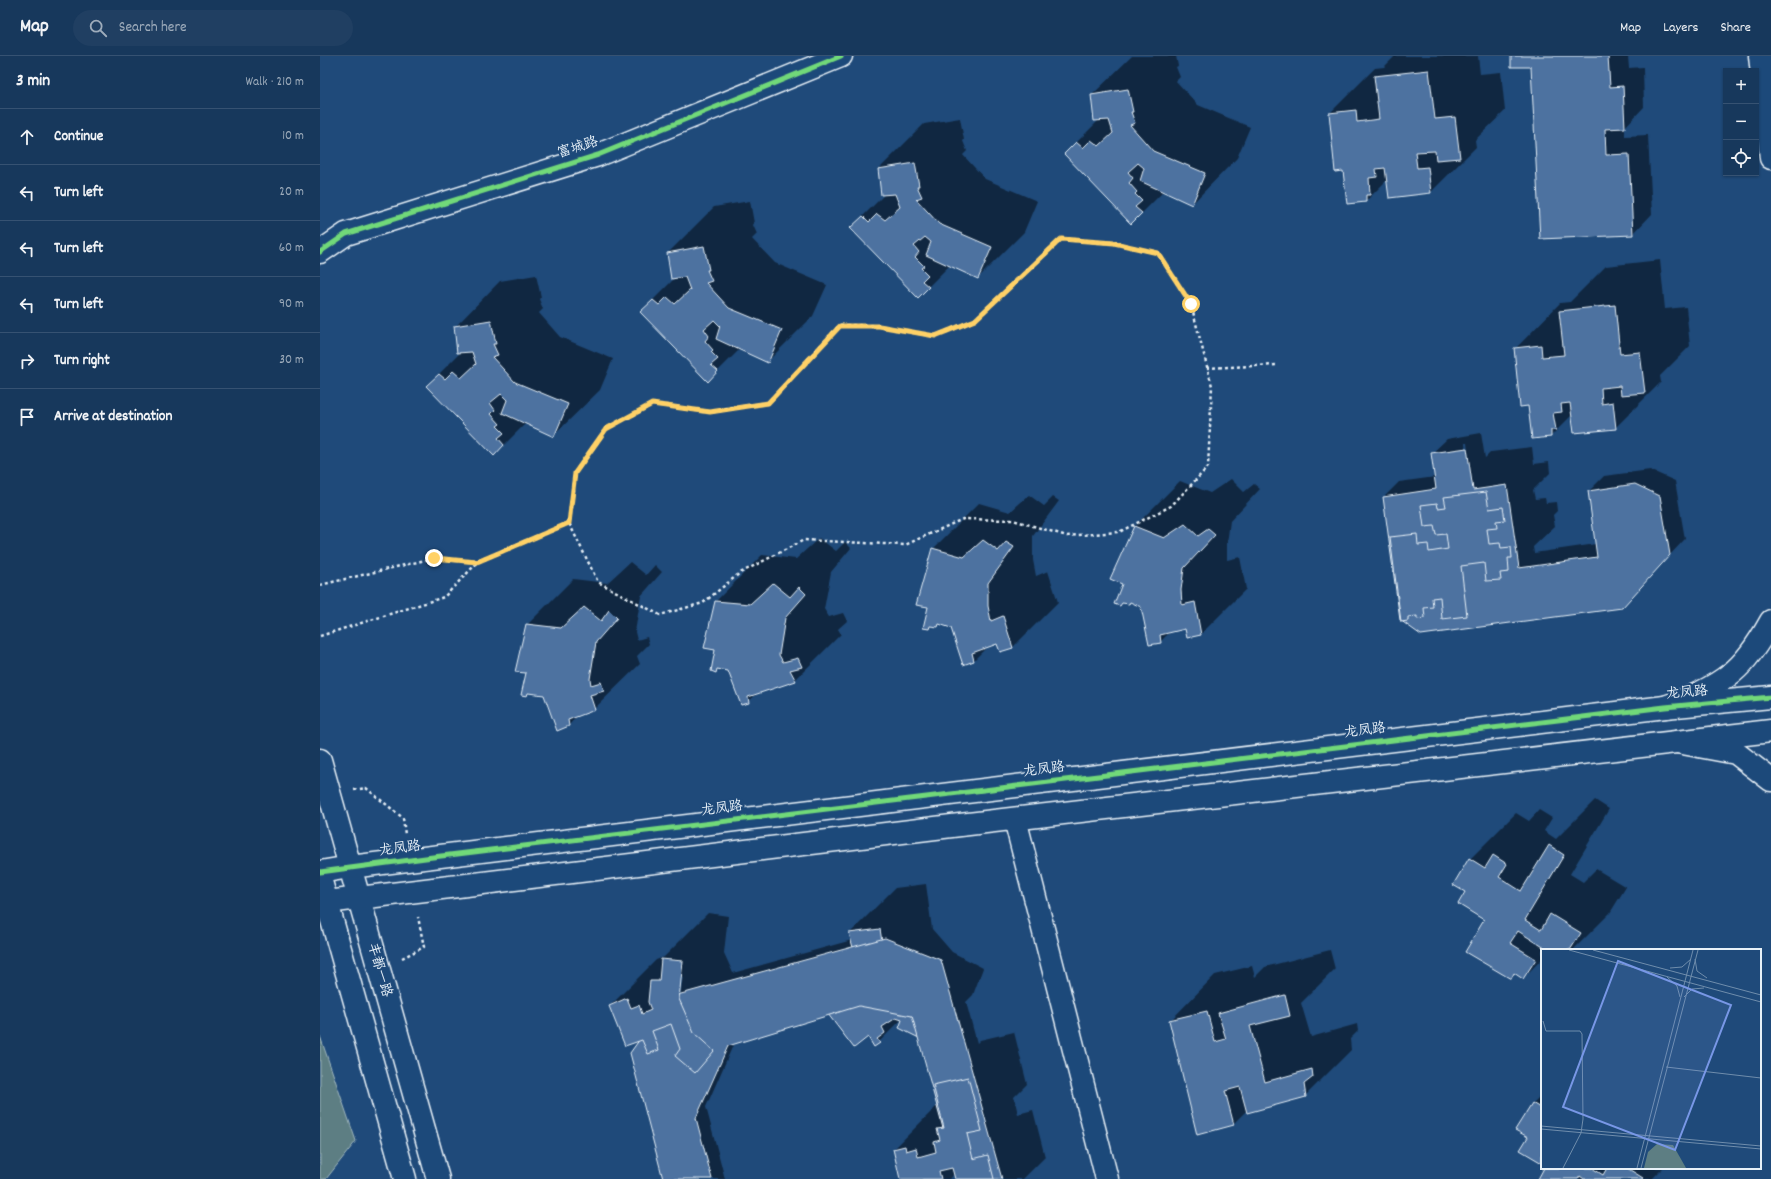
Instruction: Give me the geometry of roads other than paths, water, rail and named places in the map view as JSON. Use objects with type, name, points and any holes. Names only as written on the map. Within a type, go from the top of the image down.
[{"type":"street","name":"富城路","points":[[320,252],[346,234],[598,155],[841,56]]},
{"type":"street","points":[[1760,56],[1771,158]]},
{"type":"street","points":[[1665,707],[1694,697],[1730,675],[1757,645],[1771,621]]},
{"type":"street","name":"龙凤路","points":[[320,872],[350,867],[1665,707],[1771,697]]},
{"type":"street","points":[[323,903],[1015,819],[1771,731]]},
{"type":"street","points":[[1677,742],[1736,753],[1771,780]]},
{"type":"street","name":"丰都一路","points":[[320,760],[438,1179]]},
{"type":"street","points":[[1015,819],[1107,1179]]},
{"type":"street","points":[[320,878],[323,903],[405,1179]]}]
